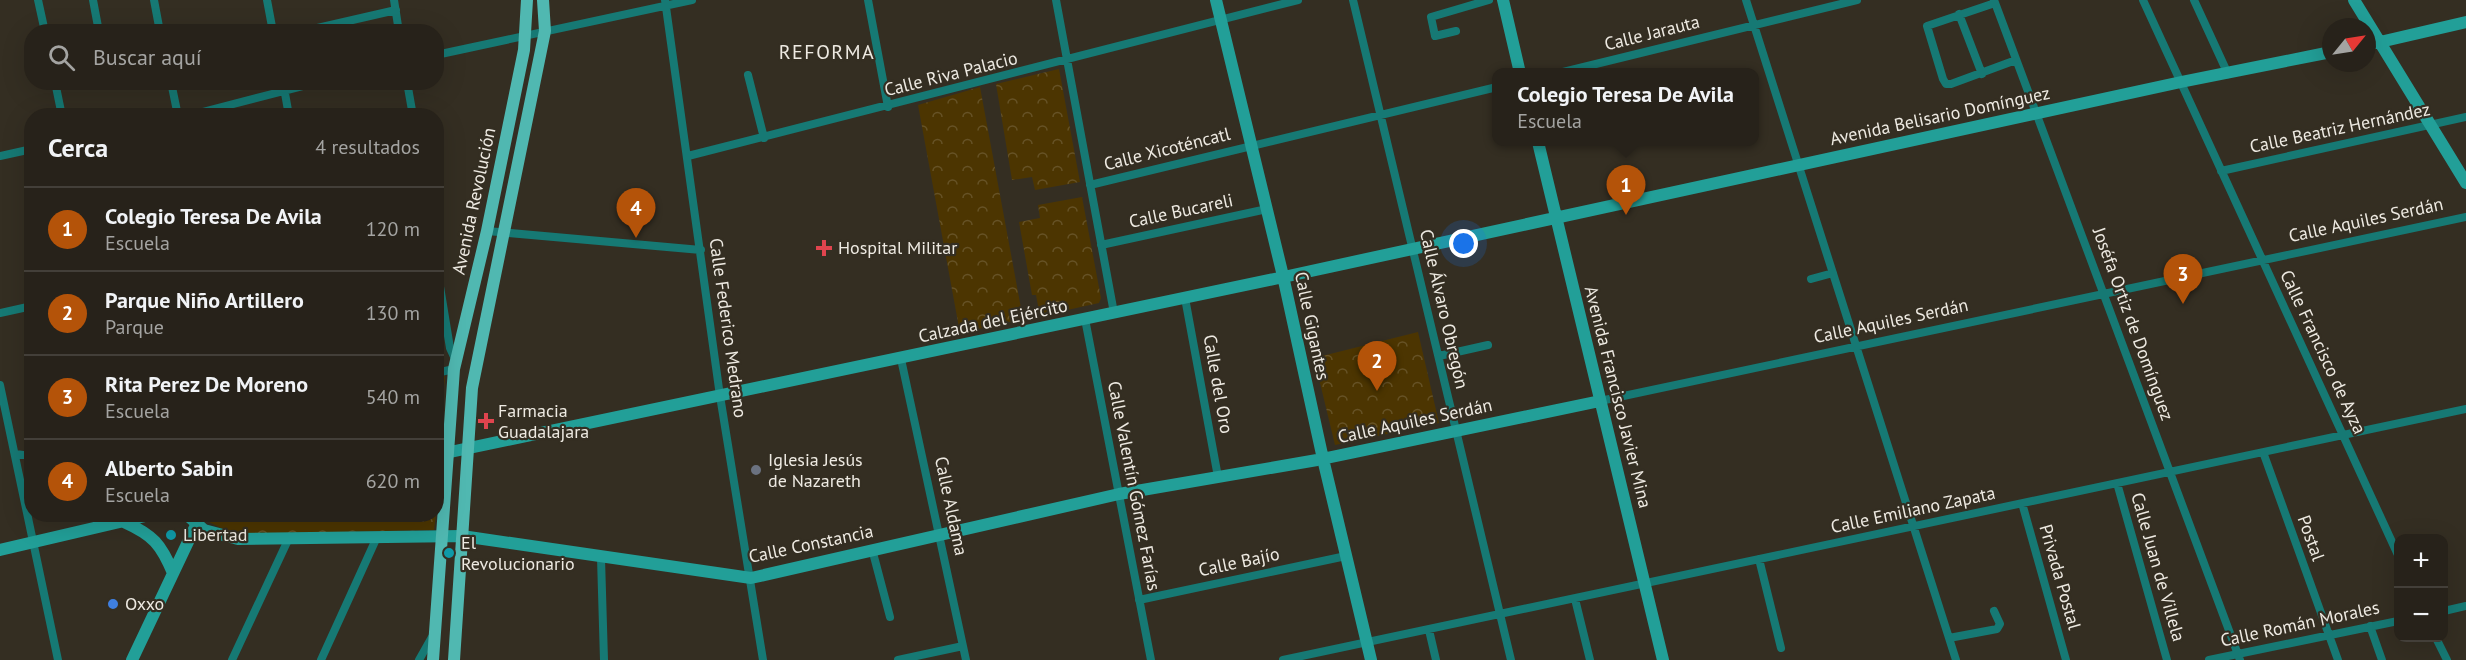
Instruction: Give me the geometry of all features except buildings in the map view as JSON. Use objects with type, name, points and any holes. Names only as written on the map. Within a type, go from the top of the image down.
[{"type":"main road","name":"Avenida Revolución","points":[[444,440],[455,365],[487,231],[527,35],[527,0]]},
{"type":"main road","name":"Avenida Revolución","points":[[454,660],[472,388],[545,31],[543,0]]},
{"type":"main road","name":"Calle Gigantes","points":[[1216,0],[1283,276],[1323,459],[1371,660]]},
{"type":"main road","points":[[1503,0],[1519,68]]},
{"type":"main road","points":[[2354,0],[2466,183]]},
{"type":"main road","points":[[2376,43],[2466,22]]},
{"type":"main road","name":"Avenida Belisario Domínguez","points":[[1556,218],[2181,82],[2322,54]]},
{"type":"main road","name":"Avenida Francisco Javier Mina","points":[[1539,146],[1663,660]]},
{"type":"main road","name":"Calzada del Ejército","points":[[444,454],[901,359],[1556,218]]},
{"type":"main road","name":"Calle Aquiles Serdán","points":[[1323,459],[1600,401]]},
{"type":"main road","name":"Calle Constancia","points":[[196,525],[216,535],[233,539],[462,536],[751,578],[1119,494],[1323,459]]},
{"type":"main road","points":[[1,551],[124,522],[155,540],[163,550],[173,573]]},
{"type":"main road","points":[[132,660],[196,525],[193,522]]},
{"type":"main road","name":"Avenida Revolución","points":[[432,660],[441,522]]},
{"type":"street","points":[[38,0],[43,24]]},
{"type":"street","points":[[93,0],[98,24]]},
{"type":"street","points":[[154,0],[158,24]]},
{"type":"street","points":[[267,0],[272,24]]},
{"type":"street","points":[[394,0],[398,24]]},
{"type":"street","points":[[444,52],[666,2],[692,0]]},
{"type":"street","points":[[868,0],[888,107]]},
{"type":"street","points":[[1056,0],[1114,313]]},
{"type":"street","name":"Calle Riva Palacio","points":[[688,156],[888,107],[1298,0]]},
{"type":"street","name":"Calle Álvaro Obregón","points":[[1353,0],[1511,660]]},
{"type":"street","points":[[1456,31],[1435,36],[1431,17],[1489,0]]},
{"type":"street","points":[[1746,0],[1956,660]]},
{"type":"street","name":"Calle Jarauta","points":[[1576,68],[1857,0]]},
{"type":"street","name":"Calle Francisco de Ayza","points":[[2143,0],[2394,546]]},
{"type":"street","points":[[2194,0],[2228,74]]},
{"type":"street","name":"Calle Federico Medrano","points":[[666,2],[720,396],[763,660]]},
{"type":"street","points":[[1995,2],[1927,26],[1946,84],[1982,74],[2016,60]]},
{"type":"street","name":"Joséfa Ortiz de Domínguez","points":[[1995,2],[2238,657]]},
{"type":"street","points":[[335,24],[396,10]]},
{"type":"street","points":[[1959,14],[1982,74]]},
{"type":"street","points":[[748,75],[764,138]]},
{"type":"street","points":[[1251,146],[1492,88]]},
{"type":"street","points":[[57,90],[60,108]]},
{"type":"street","points":[[173,90],[176,108]]},
{"type":"street","points":[[214,108],[274,90]]},
{"type":"street","points":[[285,90],[288,108]]},
{"type":"street","points":[[408,90],[412,108]]},
{"type":"street","name":"Calle Beatriz Hernández","points":[[2221,171],[2466,117]]},
{"type":"street","name":"Calle Xicoténcatl","points":[[1090,185],[1251,146]]},
{"type":"street","points":[[0,156],[24,151]]},
{"type":"street","name":"Calle Bucareli","points":[[1101,245],[1267,209]]},
{"type":"street","name":"Calle Aquiles Serdán","points":[[1600,401],[2466,217]]},
{"type":"street","points":[[487,231],[701,250]]},
{"type":"street","points":[[1810,279],[1833,273]]},
{"type":"street","name":"Calle del Oro","points":[[1185,298],[1218,477]]},
{"type":"street","points":[[0,313],[24,308]]},
{"type":"street","name":"Calle Valentín Gómez Farías","points":[[1084,319],[1150,660]]},
{"type":"street","points":[[444,320],[455,365],[444,370]]},
{"type":"street","points":[[1439,356],[1488,345]]},
{"type":"street","name":"Calle Aldama","points":[[901,359],[941,534],[966,660]]},
{"type":"street","points":[[0,385],[24,498]]},
{"type":"street","name":"Calle Emiliano Zapata","points":[[1283,660],[2466,410]]},
{"type":"street","name":"Postal","points":[[2263,452],[2338,660]]},
{"type":"street","points":[[15,454],[24,455]]},
{"type":"street","name":"Calle Juan de Villela","points":[[2117,483],[2167,660]]},
{"type":"street","name":"Privada Postal","points":[[2022,503],[2066,660]]},
{"type":"street","points":[[29,522],[58,660]]},
{"type":"street","points":[[321,660],[377,537]]},
{"type":"street","points":[[232,660],[288,540]]},
{"type":"street","points":[[872,549],[890,617]]},
{"type":"street","name":"Calle Bajío","points":[[1139,600],[1346,556]]},
{"type":"street","points":[[601,558],[604,660]]},
{"type":"street","points":[[1760,560],[1781,648]]},
{"type":"street","points":[[1575,599],[1590,660]]},
{"type":"street","points":[[2448,610],[2466,606]]},
{"type":"street","points":[[1949,638],[1997,629],[2000,624],[1994,611]]},
{"type":"street","name":"Calle Román Morales","points":[[2209,660],[2238,657],[2394,622]]},
{"type":"street","points":[[2370,626],[2382,660]]},
{"type":"street","points":[[1429,630],[1436,660]]},
{"type":"street","points":[[419,660],[434,634]]},
{"type":"street","points":[[2438,642],[2447,660]]},
{"type":"street","points":[[898,660],[963,646]]},
{"type":"green space","points":[[1059,69],[1080,182],[1035,190],[1032,177],[1012,180],[996,84]]},
{"type":"green space","points":[[980,87],[1023,319],[960,333],[918,105]]},
{"type":"green space","points":[[1082,197],[1101,298],[1099,303],[1040,316],[1036,295],[1032,295],[1019,222],[1040,218],[1038,205]]},
{"type":"green space","points":[[1418,332],[1439,423],[1335,445],[1314,358]]},
{"type":"green space","points":[[209,522],[435,522],[434,530],[247,534],[225,530]]},
{"type":"place","name":"Colegio Teresa De Avila","points":[[1626,215]]},
{"type":"place","name":"Alberto Sabin","points":[[636,238]]},
{"type":"place","name":"Hospital Militar","points":[[824,248]]},
{"type":"place","name":"Rita Perez De Moreno","points":[[2183,304]]},
{"type":"place","name":"Parque Niño Artillero","points":[[1377,391]]},
{"type":"place","name":"Farmacia Guadalajara","points":[[486,421]]},
{"type":"place","name":"Iglesia Jesús de Nazareth","points":[[756,470]]},
{"type":"place","name":"Libertad","points":[[171,535]]},
{"type":"place","name":"El Revolucionario","points":[[449,553]]},
{"type":"place","name":"Oxxo","points":[[113,604]]},
{"type":"district","name":"REFORMA","points":[[827,52]]}]
